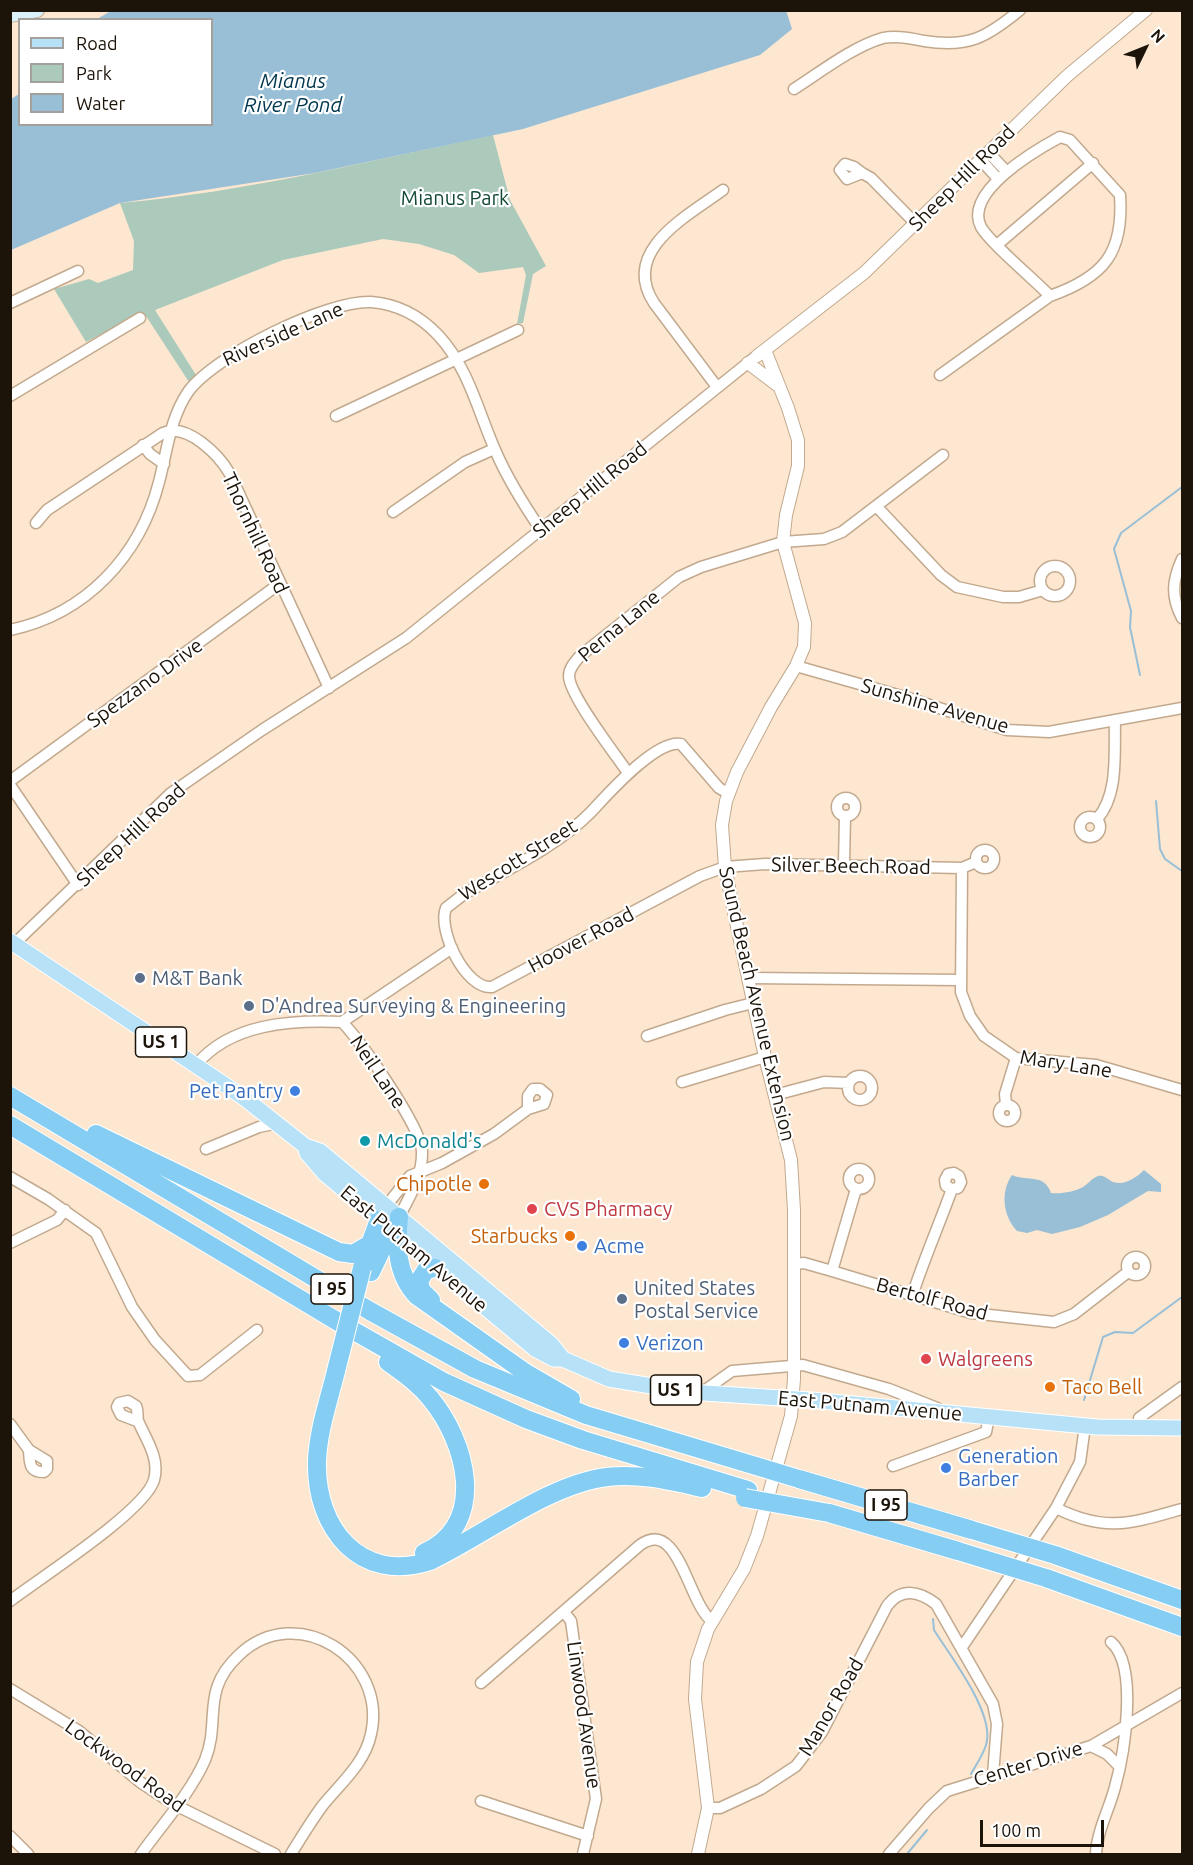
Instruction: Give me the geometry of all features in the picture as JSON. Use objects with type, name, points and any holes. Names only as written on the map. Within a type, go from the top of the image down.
[{"type":"highway","points":[[18,1100],[67,1118],[339,1252],[353,1254],[370,1244],[391,1222]]},
{"type":"highway","name":"I 95","points":[[18,1100],[344,1296],[448,1355],[558,1404],[672,1442],[1055,1555],[1182,1600]]},
{"type":"highway","name":"I 95","points":[[10,1125],[418,1368],[499,1407],[583,1440],[747,1494],[829,1514],[958,1551],[1046,1578],[1182,1627]]},
{"type":"highway","points":[[367,1270],[391,1222]]},
{"type":"highway","points":[[391,1222],[400,1266],[407,1285],[422,1300],[554,1390],[672,1442]]},
{"type":"highway","points":[[370,1244],[367,1270],[341,1373],[318,1449],[317,1470],[321,1501],[333,1528],[345,1544],[361,1557],[380,1565],[410,1567],[430,1561],[562,1490],[601,1478],[652,1477],[747,1494]]},
{"type":"highway","points":[[435,1268],[429,1268],[422,1275],[419,1284],[421,1290],[466,1331]]},
{"type":"highway","points":[[288,1291],[414,1382],[431,1399],[450,1428],[464,1465],[464,1503],[449,1534],[425,1552],[399,1557],[375,1552],[352,1537],[337,1514],[329,1489],[327,1459],[341,1373]]},
{"type":"main road","points":[[16,13],[37,10]]},
{"type":"main road","name":"East Putnam Avenue","points":[[12,944],[196,1065],[278,1123],[305,1146],[307,1153],[325,1174],[551,1344],[563,1359]]},
{"type":"main road","name":"East Putnam Avenue","points":[[391,1222],[435,1268],[535,1349],[554,1359],[563,1359],[609,1379],[700,1393],[793,1399],[1085,1426],[1139,1430],[1182,1428]]},
{"type":"street","points":[[794,89],[880,39],[901,37],[955,45],[969,43],[996,29],[1020,10]]},
{"type":"street","name":"Sheep Hill Road","points":[[12,944],[78,885],[171,793],[262,730],[406,638],[717,387],[864,273],[1067,76],[1146,10]]},
{"type":"street","points":[[940,375],[1050,296],[1080,285],[1101,268],[1120,235],[1120,195],[1070,140],[1060,137],[1040,148],[1003,176],[987,191],[978,211],[981,227],[1050,296]]},
{"type":"street","points":[[984,156],[1003,176]]},
{"type":"street","points":[[998,244],[1093,163]]},
{"type":"street","points":[[862,173],[880,186],[916,224]]},
{"type":"street","points":[[717,387],[654,303],[646,291],[644,278],[646,263],[654,246],[672,227],[723,190]]},
{"type":"street","points":[[10,303],[78,271]]},
{"type":"street","name":"Riverside Lane","points":[[10,630],[44,620],[64,610],[90,592],[127,554],[146,520],[178,410],[189,391],[215,365],[264,338],[342,305],[375,303],[408,312],[418,317],[440,337],[472,388],[494,449],[516,494],[541,530]]},
{"type":"street","points":[[10,396],[140,318]]},
{"type":"street","points":[[336,416],[518,330]]},
{"type":"street","name":"Sound Beach Avenue Extension","points":[[699,1854],[708,1808],[694,1680],[700,1649],[712,1621],[740,1576],[754,1546],[778,1466],[793,1399],[792,1168],[765,1057],[725,867],[722,825],[728,793],[758,730],[796,666],[804,647],[805,623],[783,542],[786,515],[799,455],[795,427],[777,385],[756,356]]},
{"type":"street","name":"Sound Beach Avenue Extension","points":[[756,356],[777,385]]},
{"type":"street","points":[[36,523],[47,510],[143,445],[172,429]]},
{"type":"street","name":"Thornhill Road","points":[[172,429],[203,444],[225,466],[329,688]]},
{"type":"street","points":[[143,445],[150,454],[164,464]]},
{"type":"street","points":[[393,512],[457,468],[494,449]]},
{"type":"street","name":"Perna Lane","points":[[628,773],[573,690],[569,677],[575,662],[659,591],[679,577],[701,567],[783,542],[824,539],[842,532],[943,455]]},
{"type":"street","points":[[877,507],[941,575],[957,587],[1003,597],[1028,596],[1043,590]]},
{"type":"street","points":[[1182,559],[1173,585],[1175,604],[1182,618]]},
{"type":"street","name":"Spezzano Drive","points":[[10,783],[279,584]]},
{"type":"street","name":"Sunshine Avenue","points":[[796,666],[905,697],[1007,730],[1049,732],[1182,708]]},
{"type":"street","points":[[1097,819],[1105,809],[1111,789],[1114,721]]},
{"type":"street","name":"Wescott Street","points":[[452,948],[444,922],[446,908],[452,902],[579,824],[628,773],[663,748],[675,743],[686,749],[719,788],[728,793]]},
{"type":"street","points":[[10,783],[78,885]]},
{"type":"street","points":[[844,864],[845,816]]},
{"type":"street","name":"Silver Beech Road","points":[[725,867],[844,864],[962,868],[976,862]]},
{"type":"street","name":"Hoover Road","points":[[452,948],[475,984],[492,987],[700,876],[725,867]]},
{"type":"street","name":"Mary Lane","points":[[962,868],[961,992],[976,1027],[992,1044],[1016,1058],[1096,1065],[1182,1089]]},
{"type":"street","points":[[342,1022],[452,948]]},
{"type":"street","points":[[748,978],[960,980]]},
{"type":"street","points":[[647,1036],[753,1003]]},
{"type":"street","name":"Neil Lane","points":[[196,1065],[211,1051],[264,1027],[293,1021],[342,1022],[415,1128],[422,1145],[417,1180],[391,1222]]},
{"type":"street","points":[[682,1082],[765,1057]]},
{"type":"street","points":[[1006,1104],[1005,1094],[1016,1058]]},
{"type":"street","points":[[775,1095],[824,1082],[849,1083]]},
{"type":"street","points":[[391,1222],[410,1176],[419,1170],[442,1163],[512,1122],[528,1109]]},
{"type":"street","points":[[206,1149],[259,1127],[278,1123]]},
{"type":"street","points":[[10,1177],[89,1226],[102,1240],[132,1306],[165,1352],[188,1376],[200,1375],[257,1330]]},
{"type":"street","points":[[832,1270],[856,1189]]},
{"type":"street","points":[[912,1296],[926,1250],[937,1232],[952,1189]]},
{"type":"street","points":[[10,1243],[57,1220],[65,1210]]},
{"type":"street","name":"Bertolf Road","points":[[794,1264],[804,1263],[832,1270],[971,1313],[1054,1322],[1074,1314],[1128,1272]]},
{"type":"street","points":[[700,1393],[732,1371],[794,1364],[815,1367],[889,1389],[949,1413]]},
{"type":"street","points":[[1139,1430],[1139,1418],[1145,1411],[1182,1387]]},
{"type":"street","points":[[893,1466],[986,1432],[989,1417]]},
{"type":"street","points":[[10,1600],[128,1513],[146,1496],[154,1480],[156,1468],[150,1444],[138,1421]]},
{"type":"street","points":[[10,1424],[29,1450]]},
{"type":"street","points":[[993,1775],[997,1716],[962,1647],[1056,1508],[1080,1462],[1085,1426]]},
{"type":"street","points":[[1056,1508],[1100,1525],[1140,1520],[1182,1509]]},
{"type":"street","points":[[481,1683],[640,1545],[654,1538],[662,1539],[672,1549],[701,1610],[712,1621]]},
{"type":"street","name":"Manor Road","points":[[708,1808],[720,1808],[761,1789],[796,1766],[822,1732],[877,1624],[898,1594],[912,1593],[936,1604],[962,1647]]},
{"type":"street","name":"Linwood Avenue","points":[[564,1612],[571,1621],[594,1775],[595,1809],[583,1854]]},
{"type":"street","points":[[141,1854],[199,1774],[206,1757],[216,1686],[234,1660],[249,1647],[271,1637],[292,1634],[325,1640],[344,1652],[363,1676],[372,1697],[373,1723],[368,1745],[362,1758],[324,1805],[291,1854]]},
{"type":"street","points":[[1096,1854],[1119,1766],[1125,1728],[1125,1676],[1118,1649],[1111,1642]]},
{"type":"street","name":"Lockwood Road","points":[[10,1689],[79,1731],[140,1782],[175,1806],[275,1854]]},
{"type":"street","name":"Center Drive","points":[[889,1854],[947,1791],[1091,1746],[1182,1693]]},
{"type":"street","points":[[1091,1746],[1107,1754],[1119,1766]]},
{"type":"street","points":[[481,1801],[588,1836]]},
{"type":"street","points":[[10,1836],[28,1854]]},
{"type":"green space","name":"Mianus Park","points":[[493,135],[510,200],[546,266],[533,274],[523,323],[517,324],[526,275],[523,267],[479,273],[454,255],[419,244],[383,239],[283,260],[155,310],[196,375],[189,382],[144,313],[86,342],[54,289],[89,279],[98,283],[133,270],[134,241],[120,203],[261,184]]},
{"type":"water","name":"Mianus River Pond","points":[[786,10],[792,29],[760,55],[523,129],[315,173],[120,203],[11,250],[11,99],[18,95],[18,126],[213,126],[213,18],[99,18],[111,11]]},
{"type":"water","points":[[1144,1170],[1161,1184],[1161,1192],[1148,1191],[1108,1215],[1080,1227],[1052,1234],[1037,1230],[1027,1233],[1017,1231],[1006,1211],[1006,1189],[1012,1175],[1040,1180],[1051,1193],[1059,1193],[1079,1189],[1098,1176],[1103,1176],[1116,1183],[1125,1182]]},
{"type":"waterway","points":[[1140,675],[1130,627],[1131,611],[1114,549],[1121,533],[1182,487]]},
{"type":"waterway","points":[[1156,801],[1160,849],[1165,859],[1182,871]]},
{"type":"waterway","points":[[1084,1400],[1103,1337],[1115,1332],[1133,1333],[1182,1297]]},
{"type":"waterway","points":[[933,1619],[934,1630],[970,1686],[984,1718],[987,1732],[986,1745],[971,1774]]},
{"type":"waterway","points":[[907,1854],[927,1830]]},
{"type":"place","name":"M&T Bank","points":[[140,978]]},
{"type":"place","name":"D'Andrea Surveying & Engineering","points":[[249,1006]]},
{"type":"place","name":"Pet Pantry","points":[[295,1091]]},
{"type":"place","name":"McDonald's","points":[[365,1141]]},
{"type":"place","name":"Chipotle","points":[[484,1184]]},
{"type":"place","name":"CVS Pharmacy","points":[[532,1209]]},
{"type":"place","name":"Starbucks","points":[[570,1236]]},
{"type":"place","name":"Acme","points":[[582,1246]]},
{"type":"place","name":"United States Postal Service","points":[[622,1299]]},
{"type":"place","name":"Verizon","points":[[624,1343]]},
{"type":"place","name":"Walgreens","points":[[926,1359]]},
{"type":"place","name":"Taco Bell","points":[[1050,1387]]},
{"type":"place","name":"Generation Barber","points":[[946,1468]]}]
